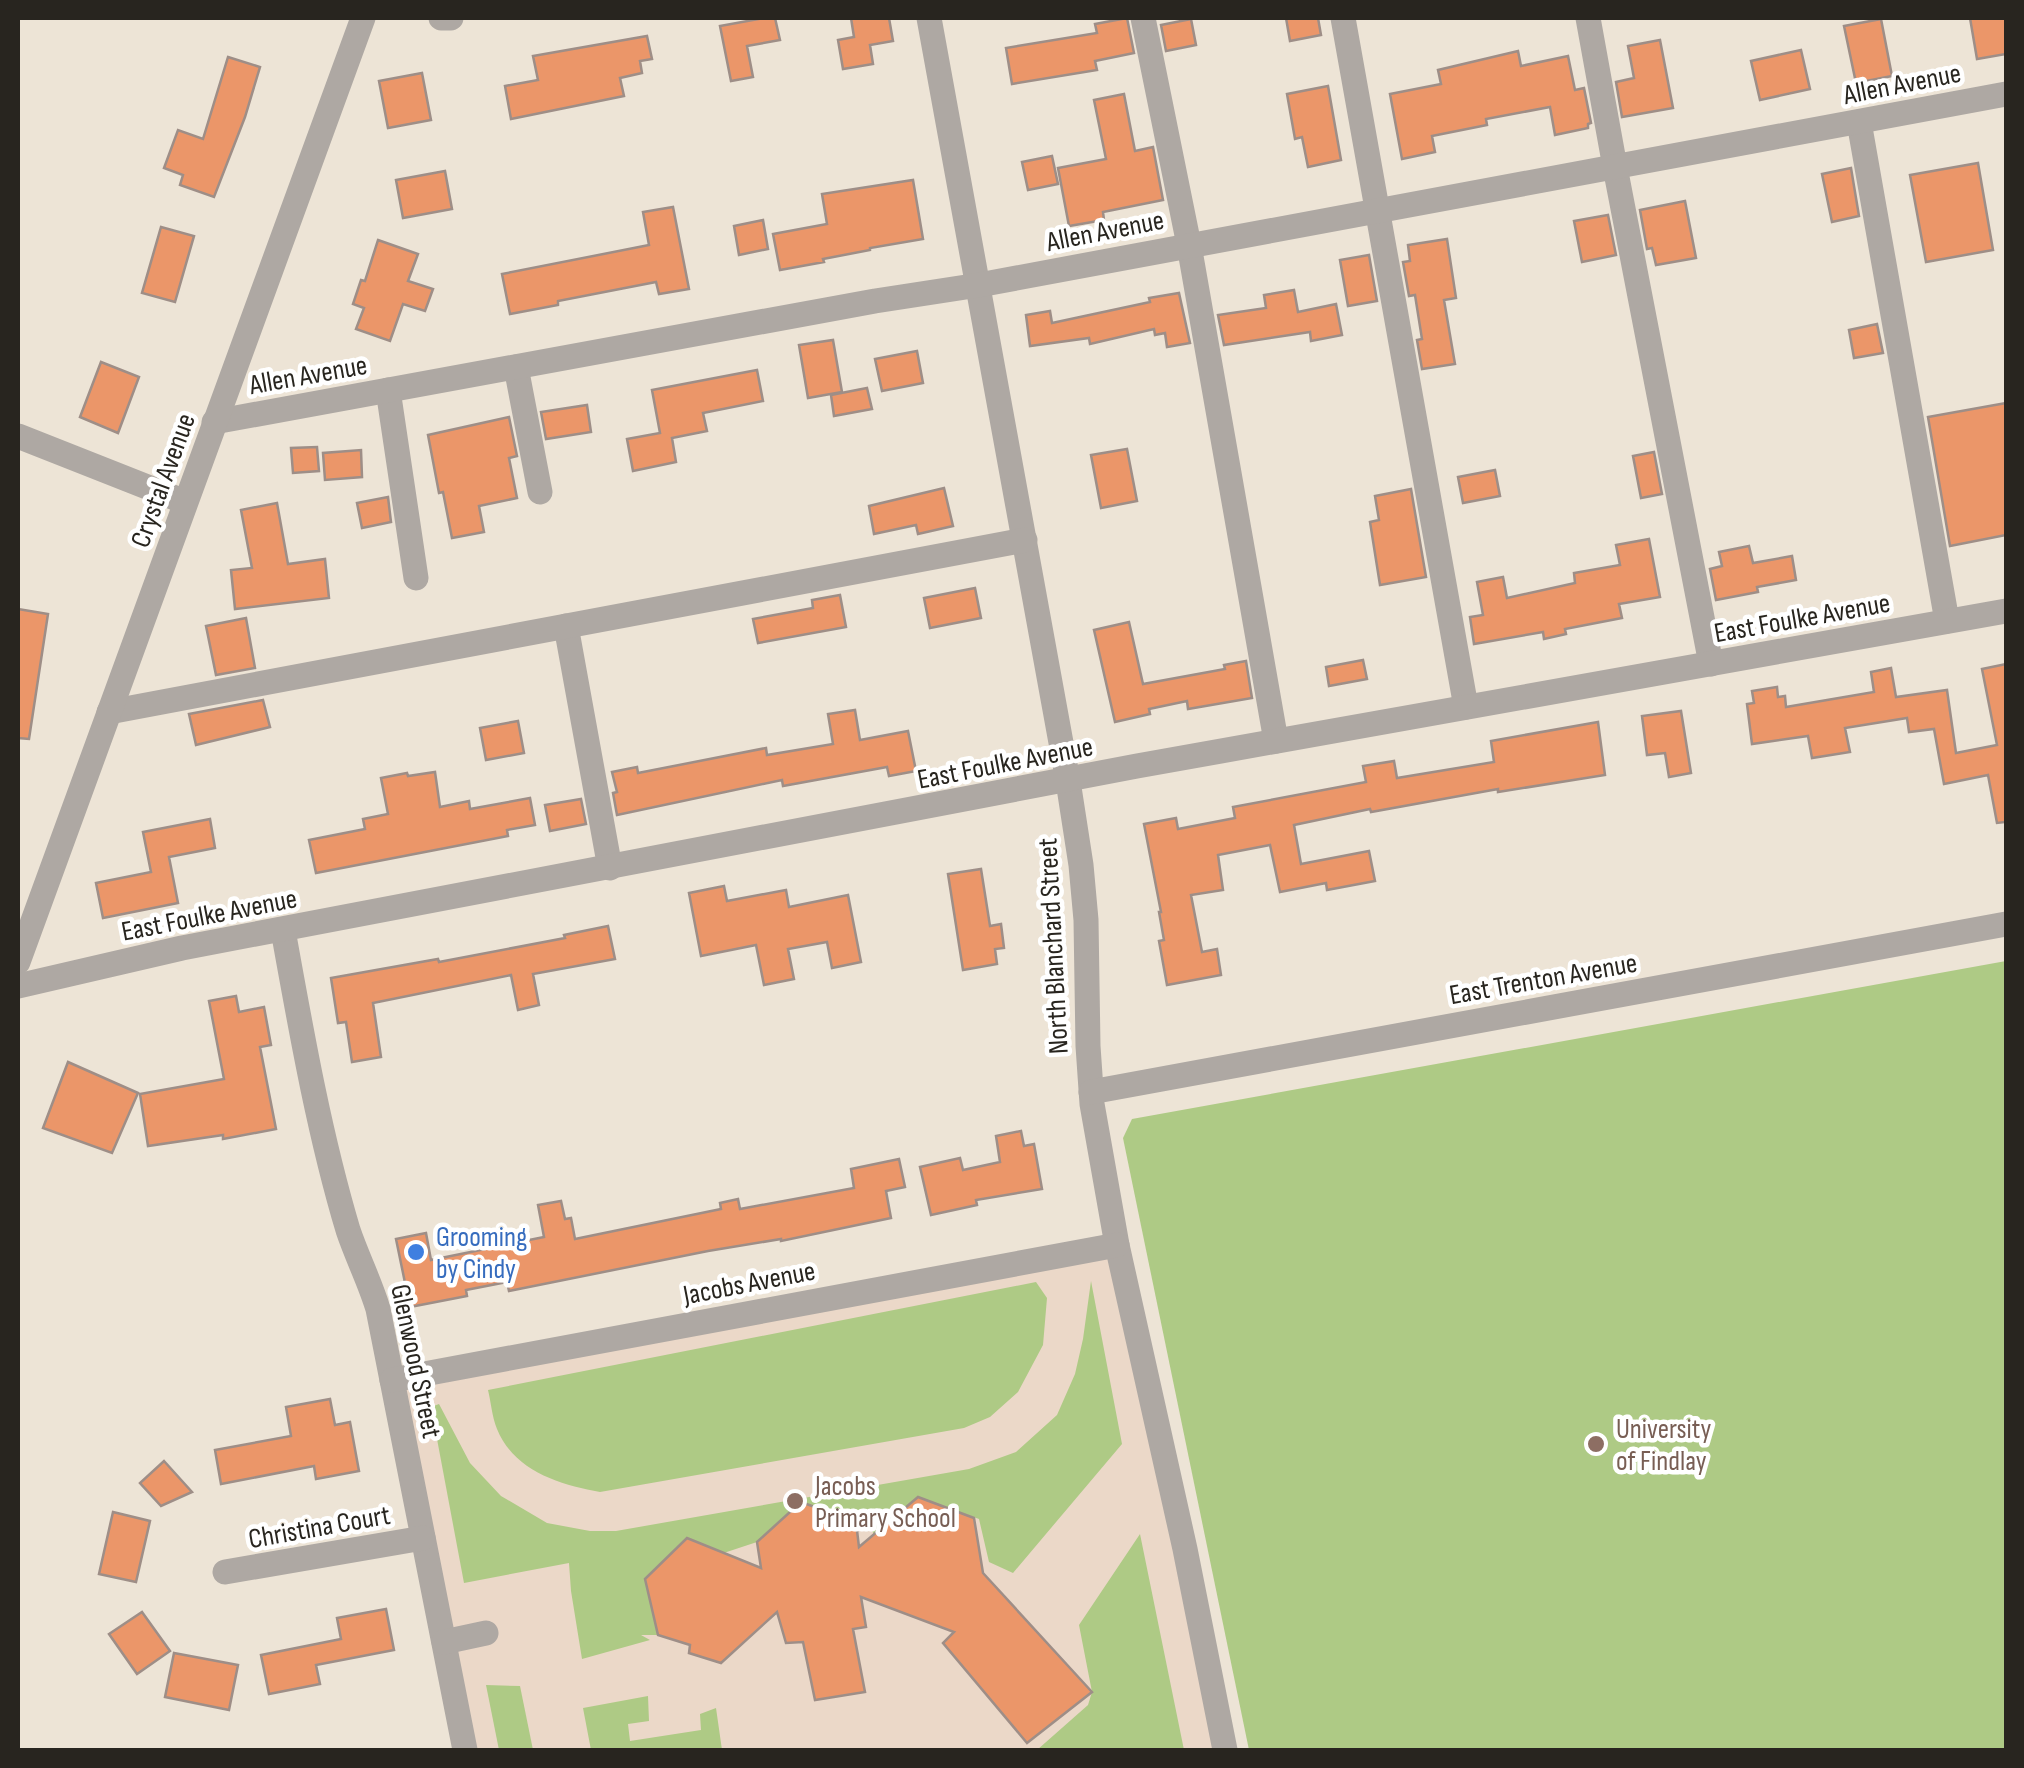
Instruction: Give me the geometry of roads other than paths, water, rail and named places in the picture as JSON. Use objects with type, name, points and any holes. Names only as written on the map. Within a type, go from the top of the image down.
[{"type":"street","name":"Crystal Avenue","points":[[18,962],[362,18]]},
{"type":"street","points":[[442,18],[450,18]]},
{"type":"street","name":"North Blanchard Street","points":[[929,18],[1081,865],[1091,1092],[1117,1245],[1225,1750]]},
{"type":"street","points":[[1144,18],[1189,245],[1276,741]]},
{"type":"street","points":[[1343,18],[1466,707]]},
{"type":"street","points":[[1588,18],[1712,664]]},
{"type":"street","name":"Allen Avenue","points":[[214,422],[2006,94]]},
{"type":"street","points":[[1859,122],[1946,621]]},
{"type":"street","points":[[516,367],[540,492]]},
{"type":"street","points":[[388,390],[416,578]]},
{"type":"street","points":[[18,436],[185,502]]},
{"type":"street","points":[[109,712],[1025,540]]},
{"type":"street","name":"East Foulke Avenue","points":[[18,986],[182,948],[1276,741],[2006,610]]},
{"type":"street","points":[[566,626],[610,868]]},
{"type":"street","name":"East Trenton Avenue","points":[[1091,1092],[2006,924]]},
{"type":"street","name":"Glenwood Street","points":[[283,930],[327,1148],[349,1234],[371,1284],[465,1750]]},
{"type":"street","name":"Jacobs Avenue","points":[[392,1380],[1117,1245]]},
{"type":"street","name":"Christina Court","points":[[226,1572],[423,1538]]},
{"type":"street","points":[[444,1642],[486,1633]]},
{"type":"place","name":"Grooming by Cindy","points":[[416,1252]]},
{"type":"place","name":"University of Findlay","points":[[1596,1444]]},
{"type":"place","name":"Jacobs Primary School","points":[[795,1501]]}]
